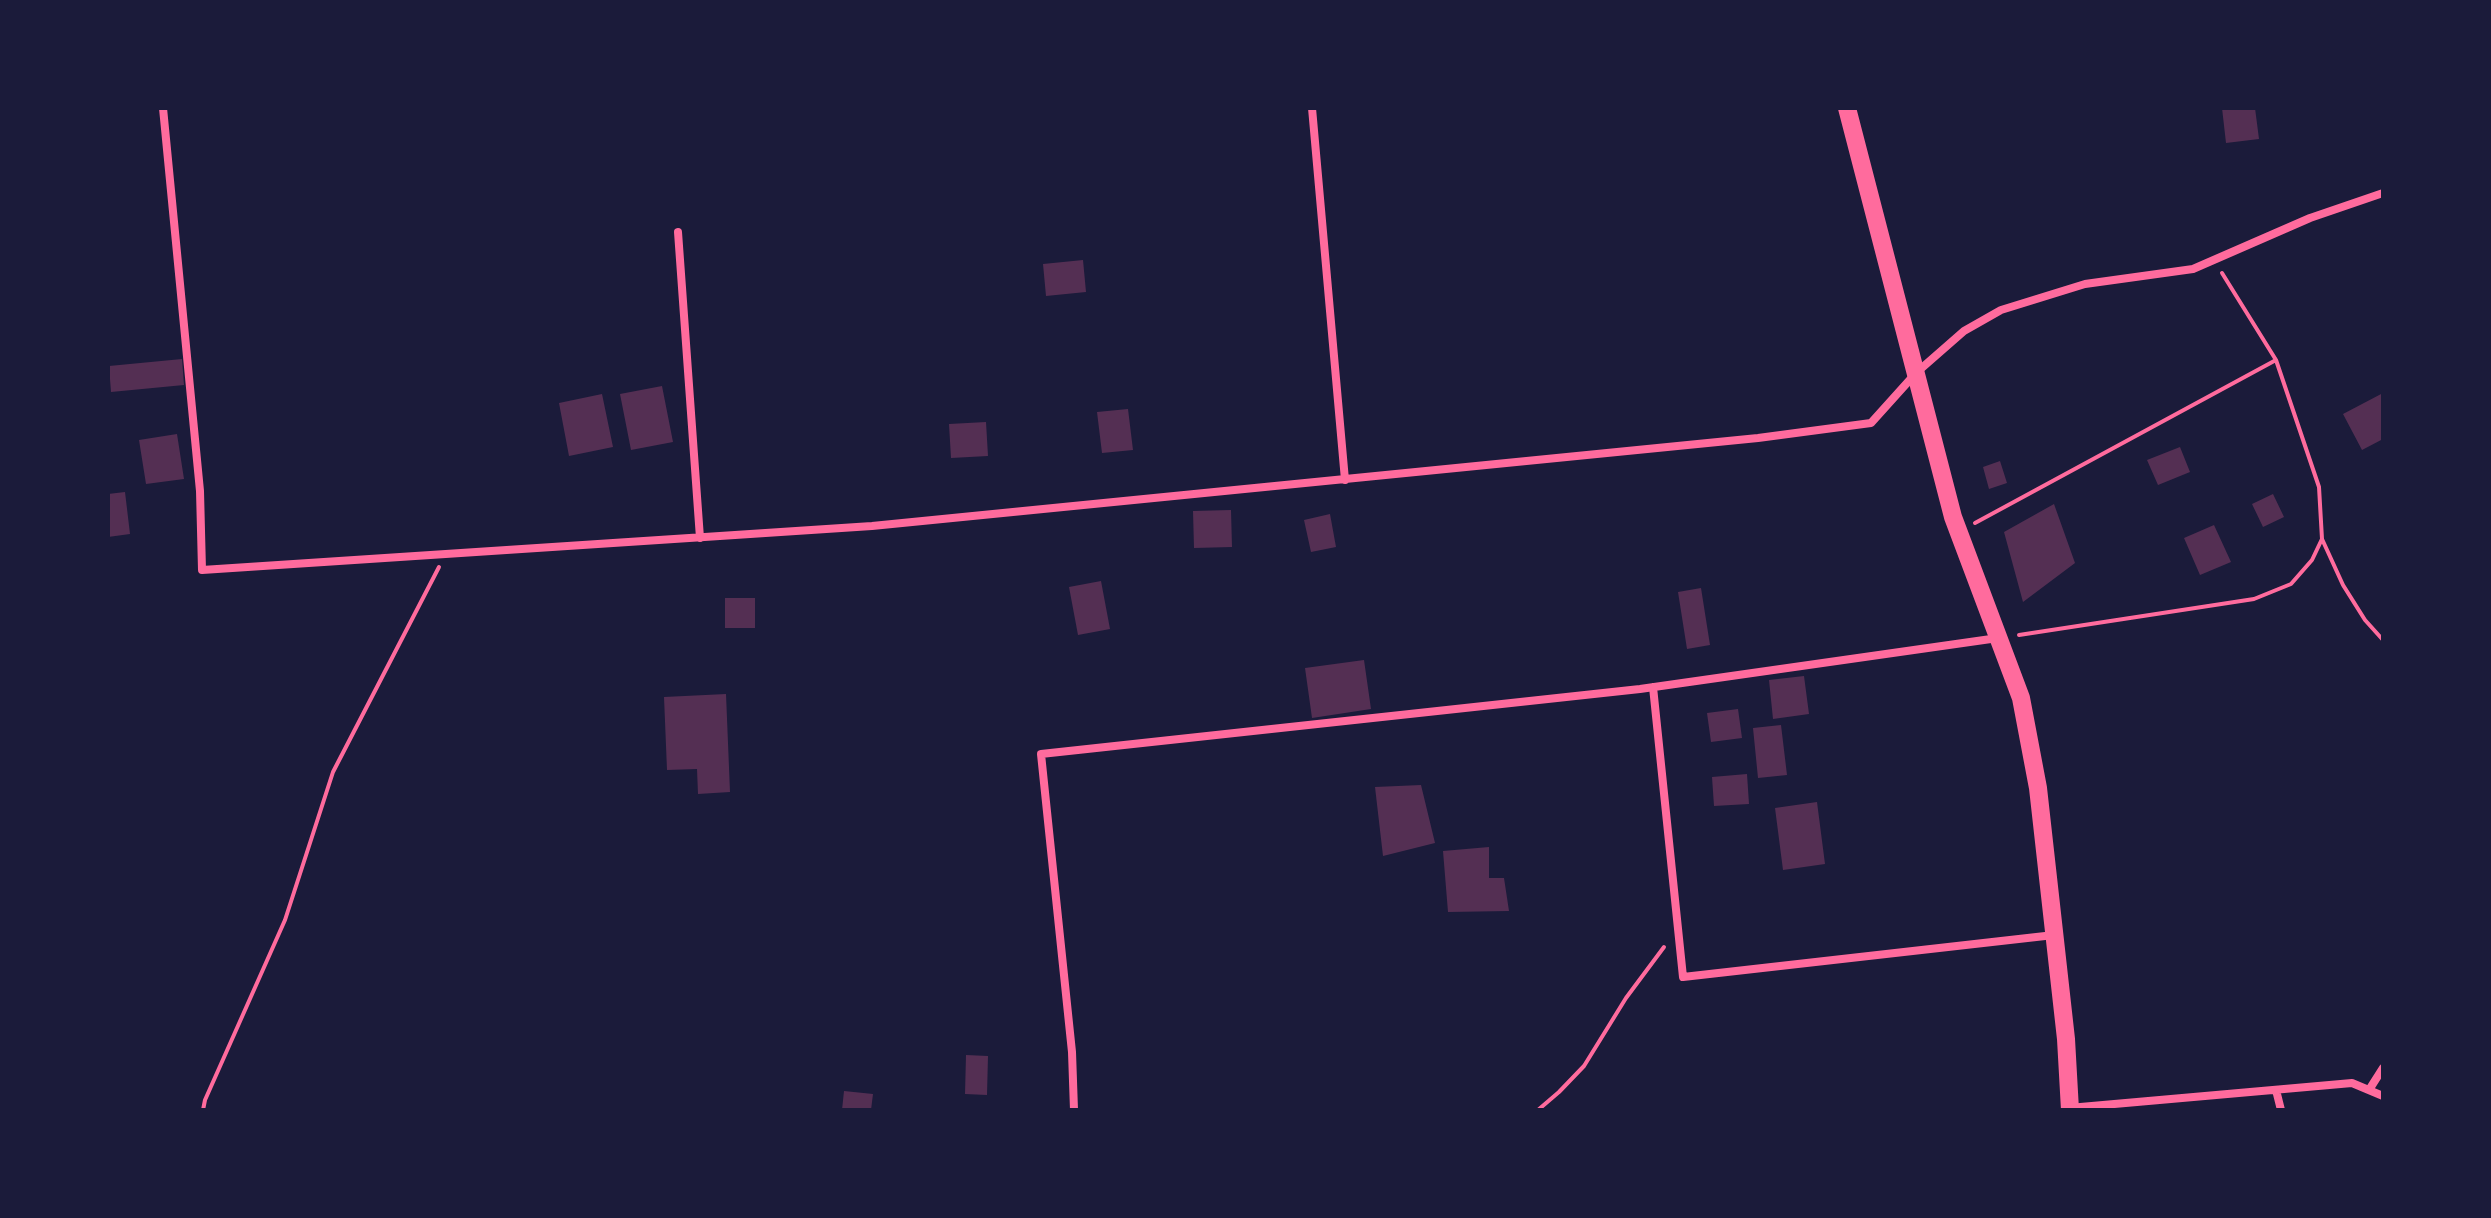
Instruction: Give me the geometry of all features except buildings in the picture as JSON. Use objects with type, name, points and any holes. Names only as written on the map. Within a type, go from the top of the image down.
[{"type":"main road","points":[[1847,108],[1958,532],[2021,698],[2035,773],[2066,1039],[2070,1109]]},
{"type":"street","points":[[163,108],[200,491],[202,570],[887,525],[1758,438],[1871,423],[1916,373],[1964,331],[2001,310],[2085,284],[2193,269],[2310,218],[2383,193]]},
{"type":"street","points":[[1312,108],[1345,480]]},
{"type":"street","points":[[678,232],[700,538]]},
{"type":"street","points":[[1074,1110],[1072,1052],[1041,754],[1653,687],[1999,638]]},
{"type":"street","points":[[1653,687],[1683,977],[2054,935]]},
{"type":"street","points":[[2369,1090],[2383,1068]]},
{"type":"street","points":[[2070,1109],[2352,1083],[2383,1096]]},
{"type":"street","points":[[2276,1090],[2281,1110]]},
{"type":"path","points":[[2214,260],[2276,360],[2319,487],[2322,539],[2343,585],[2365,620],[2383,640]]},
{"type":"path","points":[[1958,532],[2276,360]]},
{"type":"path","points":[[1999,638],[2254,599],[2291,584],[2312,560],[2322,539]]},
{"type":"path","points":[[203,1110],[285,920],[333,772],[445,554]]},
{"type":"path","points":[[1538,1110],[1584,1066],[1626,998],[1678,930]]}]
